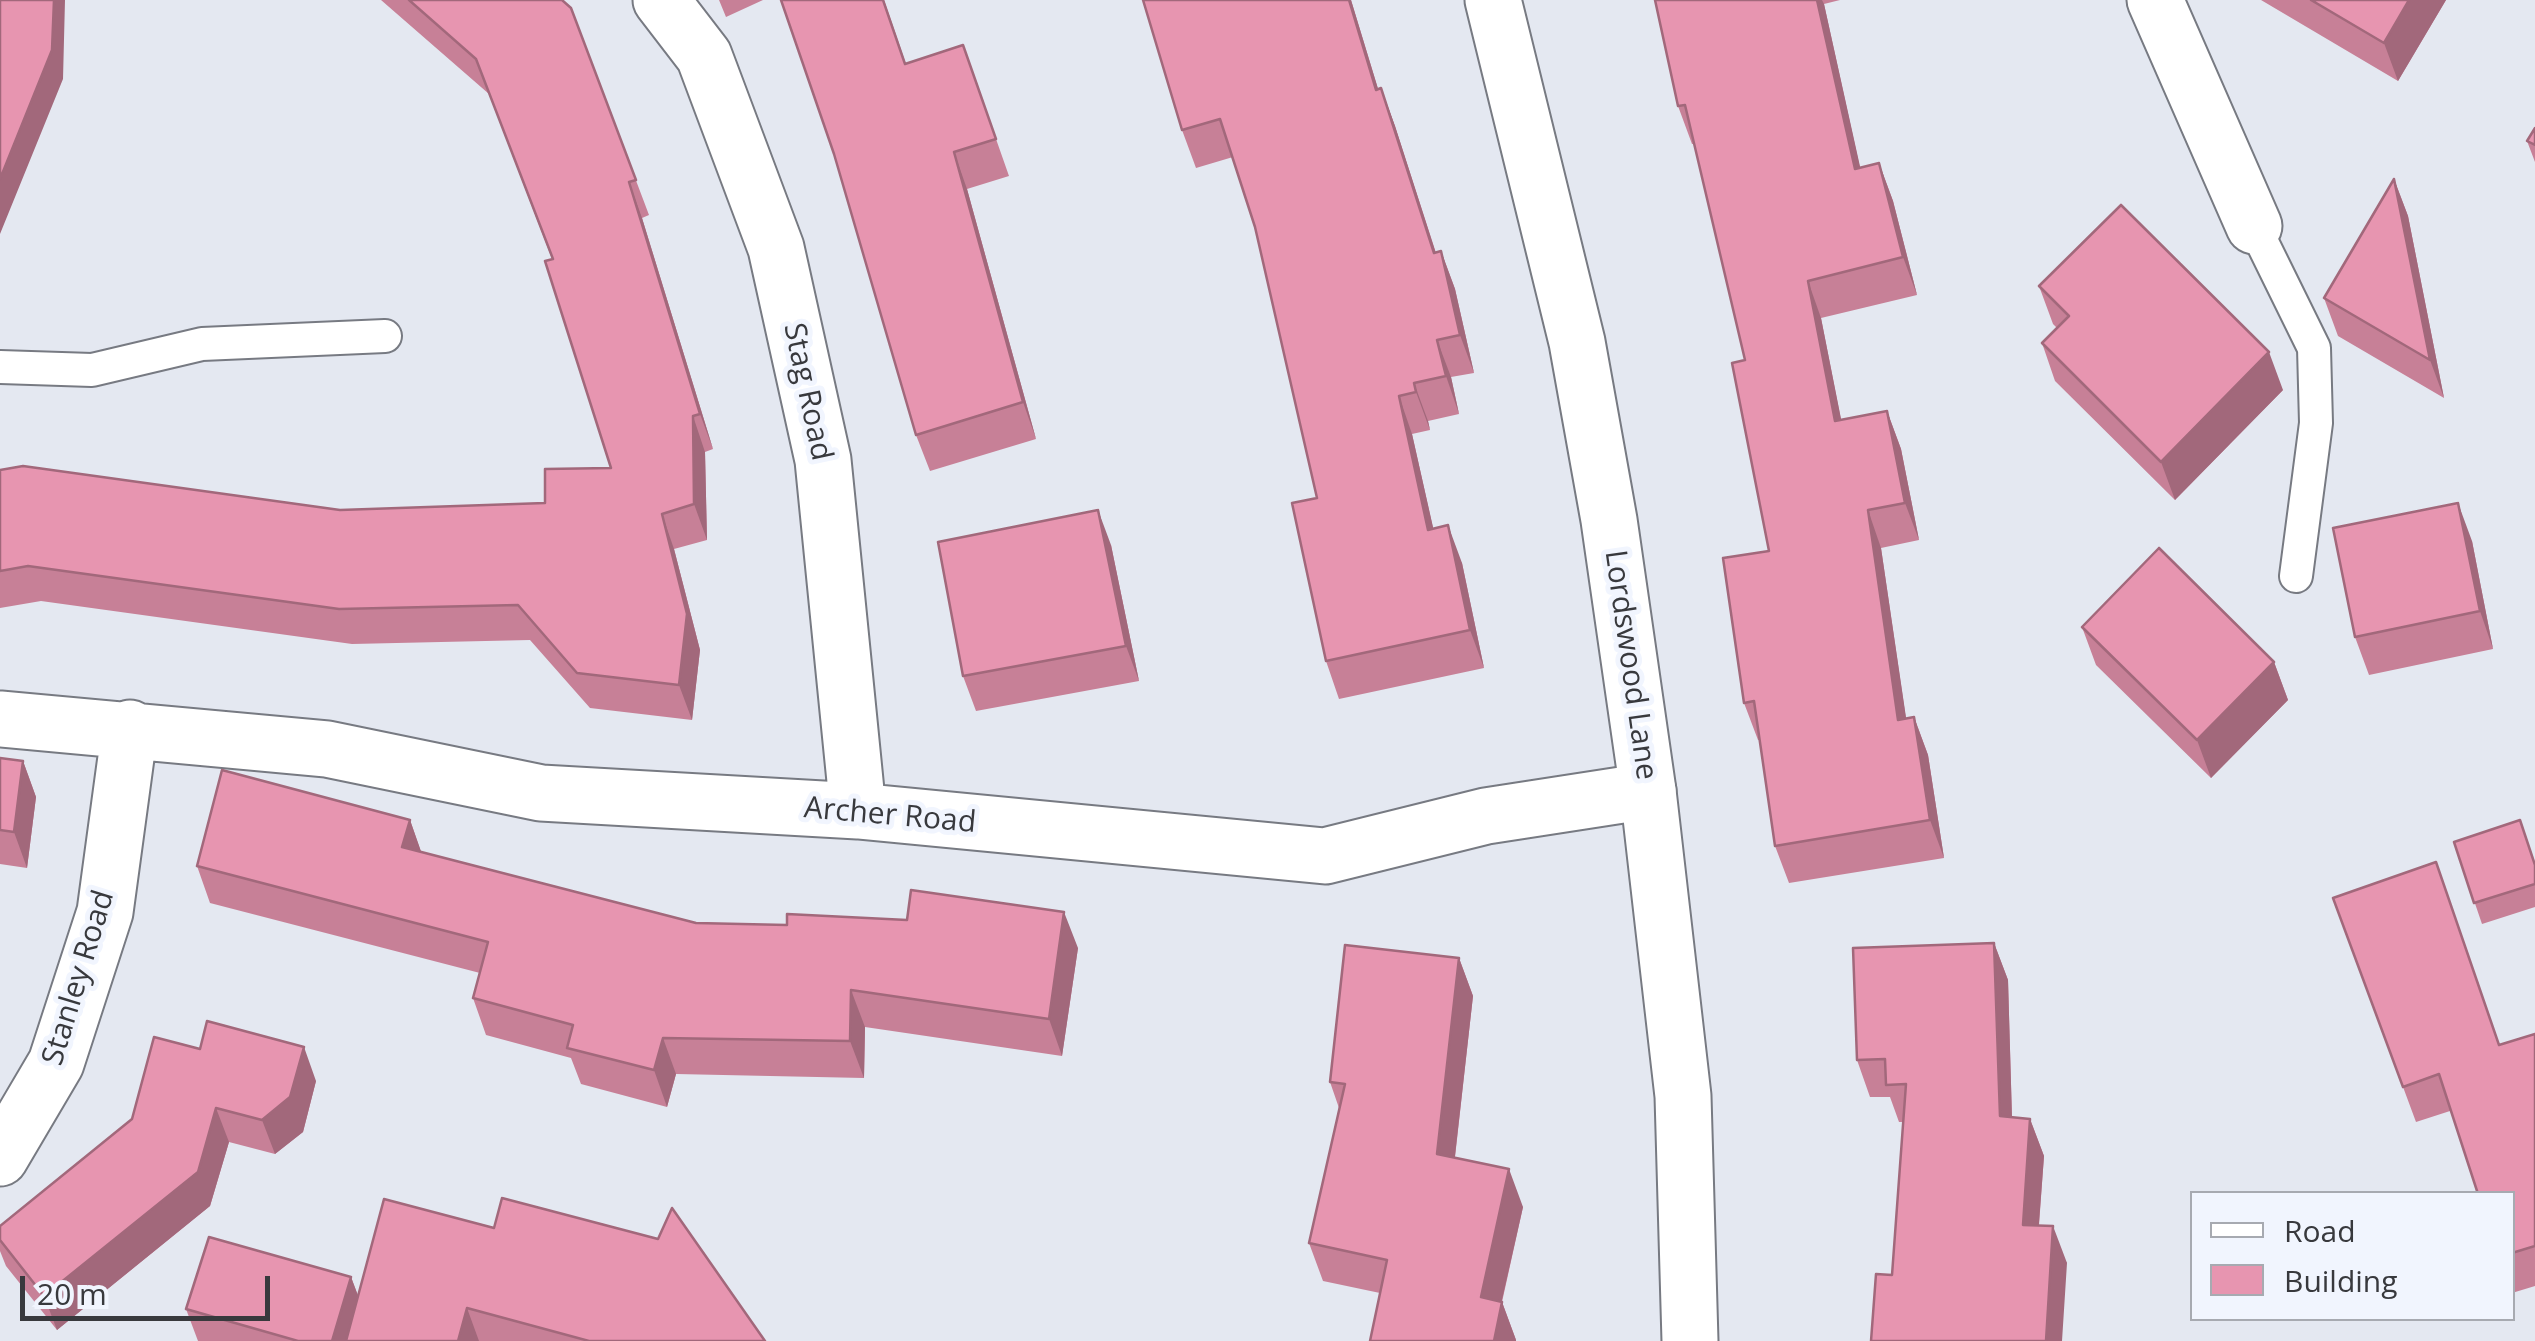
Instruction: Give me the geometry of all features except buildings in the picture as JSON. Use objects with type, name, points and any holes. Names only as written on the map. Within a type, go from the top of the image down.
[{"type":"street","name":"Stag Road","points":[[661,0],[704,56],[776,248],[823,460],[858,811]]},
{"type":"street","name":"Lordswood Lane","points":[[1492,0],[1586,386],[1648,792],[1683,1096],[1690,1341]]},
{"type":"street","points":[[2156,0],[2254,226]]},
{"type":"street","name":"Archer Road","points":[[0,720],[130,728],[327,748],[542,793],[858,811],[1324,856],[1486,816],[1648,792]]},
{"type":"street","name":"Stanley Road","points":[[0,1158],[56,1064],[106,912],[130,728]]},
{"type":"lane","points":[[2254,226],[2314,348],[2316,423],[2296,576]]},
{"type":"lane","points":[[0,367],[92,370],[202,344],[384,336]]}]
